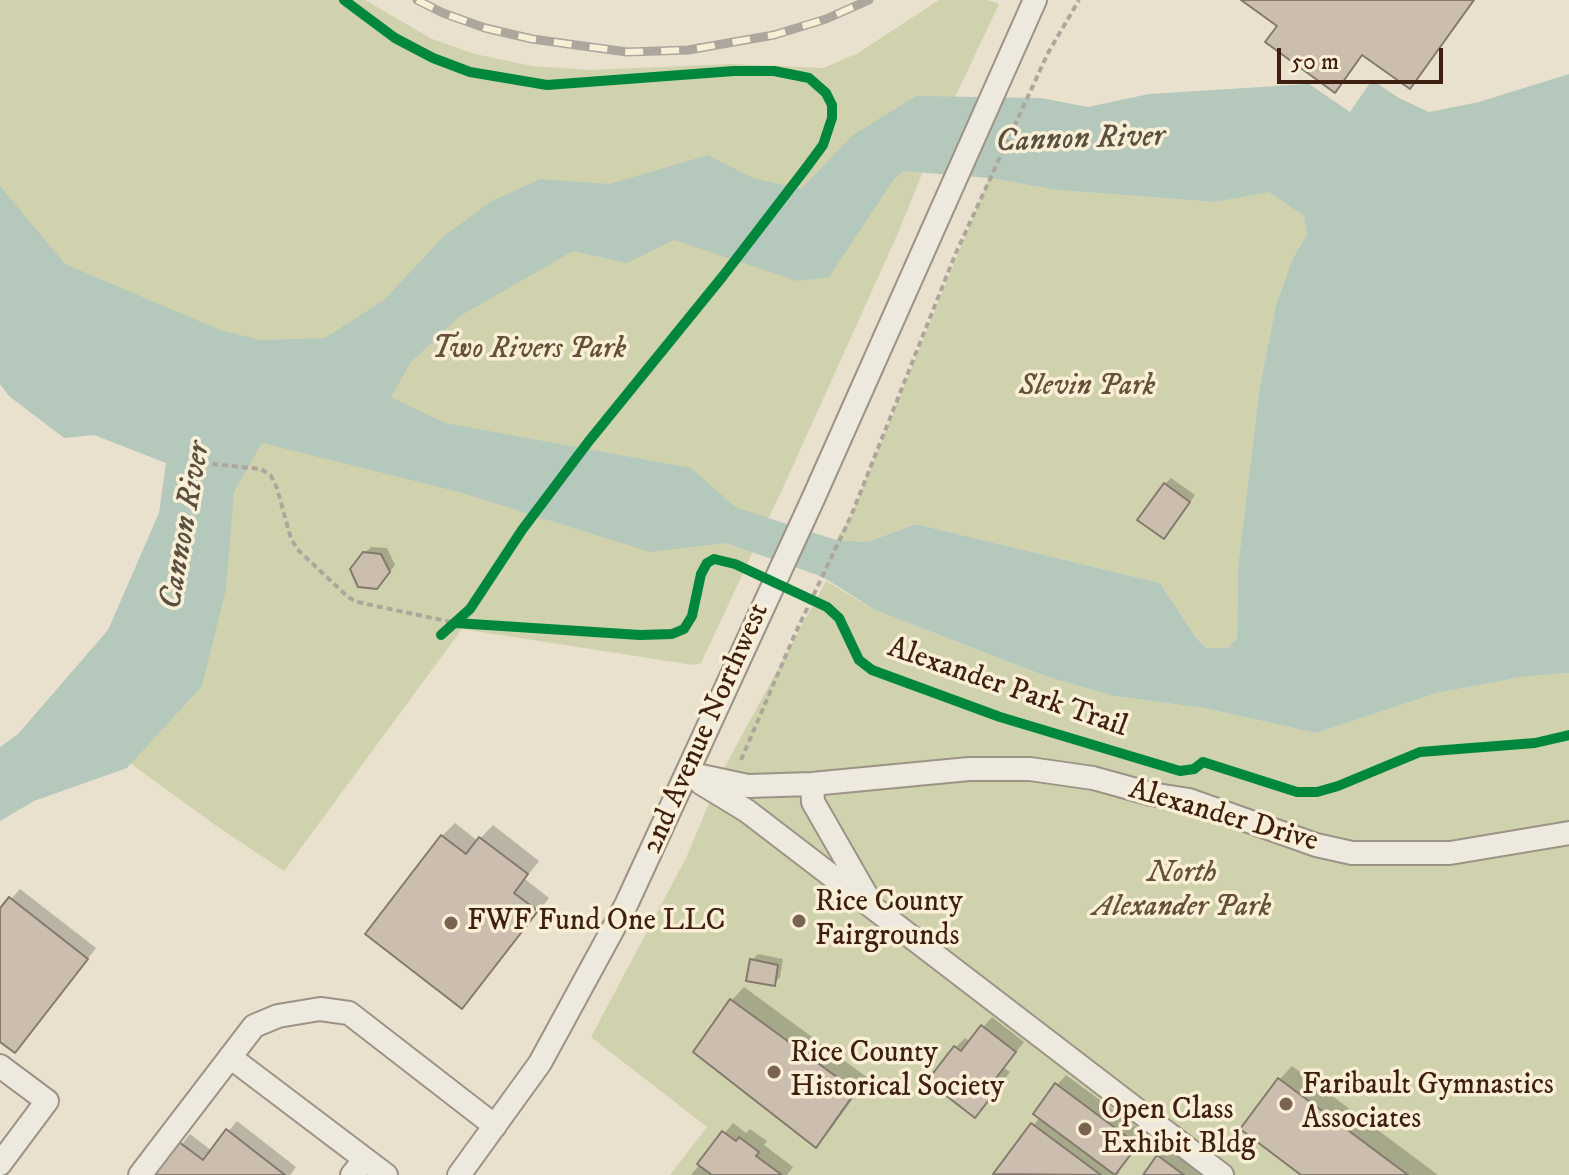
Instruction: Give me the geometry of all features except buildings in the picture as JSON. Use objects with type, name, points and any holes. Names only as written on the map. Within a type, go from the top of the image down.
[{"type":"street","name":"2nd Avenue Northwest","points":[[459,1175],[561,1028],[626,905],[813,499],[1035,0]]},
{"type":"street","name":"Alexander Drive","points":[[687,773],[748,786],[812,784],[969,769],[1030,769],[1093,778],[1189,800],[1305,841],[1352,853],[1450,853],[1569,833]]},
{"type":"street","points":[[687,773],[747,811],[1222,1175]]},
{"type":"street","points":[[812,784],[813,802],[878,913]]},
{"type":"street","points":[[140,1175],[254,1026],[278,1016],[320,1009],[349,1013],[495,1126]]},
{"type":"street","points":[[230,1057],[359,1167],[386,1175]]},
{"type":"street","points":[[0,1066],[47,1101],[0,1164]]},
{"type":"path","points":[[741,760],[795,634],[851,516],[955,255],[1048,53],[1079,0]]},
{"type":"path","points":[[212,464],[261,469],[271,476],[291,539],[299,551],[348,597],[357,602],[463,621]]},
{"type":"path","points":[[802,596],[827,607]]},
{"type":"path","points":[[441,635],[463,621]]},
{"type":"green space","name":"Two Rivers Park","points":[[0,0],[365,0],[432,39],[475,54],[532,66],[590,70],[730,64],[823,68],[858,53],[939,0],[987,0],[999,4],[941,127],[898,233],[787,479],[701,663],[693,665],[462,629],[284,871],[97,739],[206,419],[0,306]]},
{"type":"green space","name":"Slevin Park","points":[[989,178],[1057,190],[1215,202],[1268,191],[1304,216],[1307,234],[1292,260],[1276,305],[1260,385],[1238,566],[1237,639],[1228,648],[1208,648],[1197,639],[1160,583],[916,524],[867,542],[836,540],[851,516]]},
{"type":"green space","name":"North Alexander Park","points":[[826,581],[875,610],[1048,677],[1114,696],[1204,708],[1316,733],[1437,693],[1522,677],[1569,673],[1569,1175],[670,1175],[707,1127],[591,1037],[686,858],[723,770]]},
{"type":"water","name":"Cannon River","points":[[1569,74],[1569,673],[1522,677],[1437,693],[1316,733],[1204,708],[1114,696],[1048,677],[875,610],[823,577],[726,543],[650,552],[459,492],[262,443],[234,492],[226,589],[202,686],[127,768],[34,801],[0,821],[0,747],[18,734],[108,630],[159,513],[166,463],[94,435],[64,438],[9,396],[0,384],[0,186],[65,264],[220,330],[261,340],[325,338],[384,300],[444,236],[492,201],[540,179],[610,184],[708,155],[753,178],[801,189],[853,135],[916,96],[1041,98],[1088,107],[1149,94],[1309,84],[1350,112],[1372,80],[1399,98],[1429,112],[1479,102]],"holes":[[[904,171],[989,178],[1057,190],[1215,202],[1269,192],[1304,216],[1307,234],[1292,260],[1276,305],[1260,385],[1238,566],[1237,639],[1227,648],[1207,648],[1197,639],[1160,583],[916,524],[867,542],[836,540],[735,507],[691,468],[445,423],[391,397],[411,362],[460,316],[573,251],[627,263],[674,240],[797,281],[829,277],[894,179]]]},
{"type":"railway","points":[[417,0],[485,28],[532,39],[627,52],[688,50],[774,35],[826,19],[869,0]]},
{"type":"cycle path","points":[[344,0],[395,38],[433,58],[470,72],[547,85],[734,71],[774,71],[809,78],[826,93],[832,105],[832,118],[823,145],[723,276],[589,441],[522,530],[470,609],[441,635]]},
{"type":"cycle path","name":"Alexander Park Trail","points":[[456,623],[640,635],[672,634],[684,629],[692,616],[701,574],[707,563],[714,559],[735,564],[827,607],[839,618],[859,660],[872,670],[1000,717],[1180,771],[1194,769],[1203,762],[1297,792],[1317,792],[1420,752],[1535,743],[1569,735]]},
{"type":"place","name":"Rice County Fairgrounds","points":[[799,921]]},
{"type":"place","name":"FWF Fund One LLC","points":[[451,923]]},
{"type":"place","name":"Rice County Historical Society","points":[[774,1072]]},
{"type":"place","name":"Faribault Gymnastics Associates","points":[[1286,1104]]},
{"type":"place","name":"Open Class Exhibit Bldg","points":[[1085,1129]]}]
